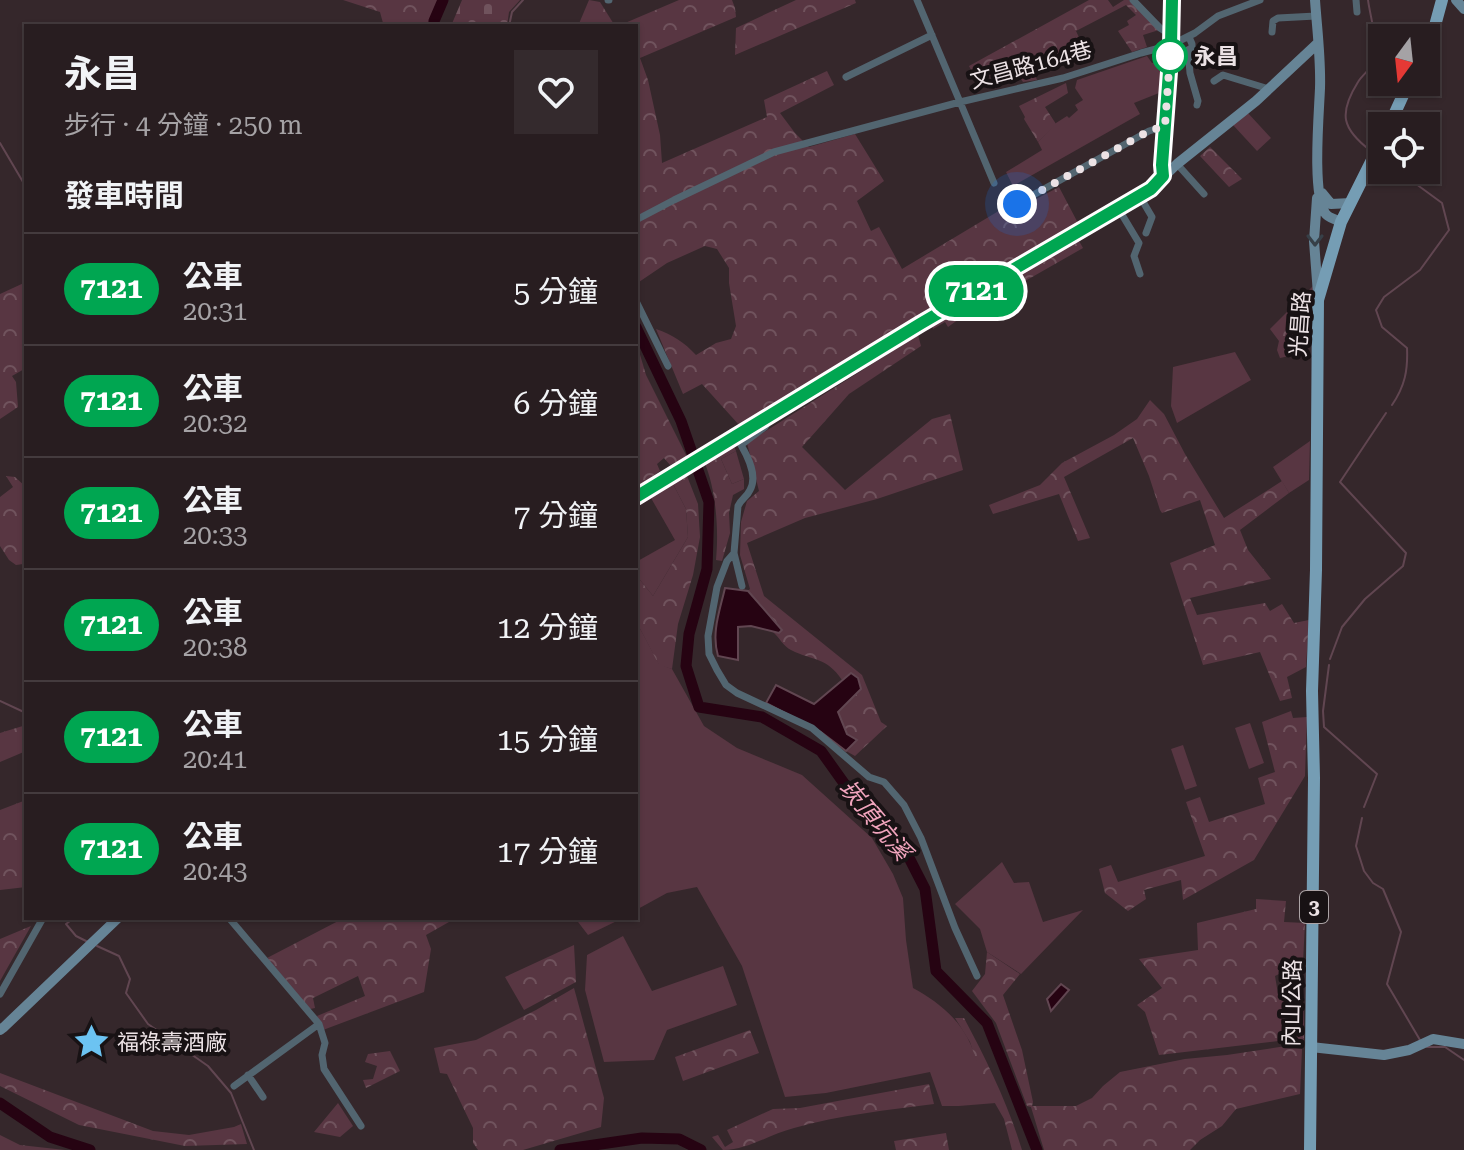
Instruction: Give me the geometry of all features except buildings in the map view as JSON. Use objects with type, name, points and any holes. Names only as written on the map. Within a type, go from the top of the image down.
[{"type":"main road","points":[[1163,176],[1172,0]]},
{"type":"main road","points":[[1315,0],[1320,86],[1314,241],[1318,300]]},
{"type":"main road","points":[[1435,24],[1442,0]]},
{"type":"main road","points":[[1456,0],[1464,9]]},
{"type":"main road","points":[[638,496],[920,324],[1151,189],[1318,43]]},
{"type":"main road","name":"3","points":[[1341,222],[1368,169]]},
{"type":"main road","points":[[1318,180],[1321,192],[1331,204],[1351,203]]},
{"type":"main road","points":[[1318,180],[1323,210],[1341,222]]},
{"type":"main road","name":"光昌路","points":[[1313,665],[1318,300],[1341,222]]},
{"type":"main road","name":"內山公路","points":[[1310,1150],[1313,665]]},
{"type":"main road","points":[[0,1030],[116,920]]},
{"type":"main road","points":[[1311,1047],[1384,1055],[1409,1050],[1433,1039],[1464,1044]]},
{"type":"street","name":"文昌路164巷","points":[[917,0],[960,102],[1063,78],[1171,40],[1189,37],[1218,16],[1260,0]]},
{"type":"street","points":[[1133,0],[1171,40]]},
{"type":"street","points":[[1356,0],[1357,12]]},
{"type":"street","points":[[1272,32],[1273,21],[1278,18],[1316,16]]},
{"type":"street","points":[[846,77],[932,35]]},
{"type":"street","points":[[1189,37],[1192,48]]},
{"type":"street","points":[[1192,48],[1219,54],[1226,49]]},
{"type":"street","points":[[1192,48],[1188,50],[1188,63],[1197,105]]},
{"type":"street","points":[[1214,81],[1223,75],[1269,89]]},
{"type":"street","points":[[638,219],[774,152],[960,102],[994,183]]},
{"type":"street","points":[[1017,204],[1149,131],[1165,126]]},
{"type":"street","points":[[1177,164],[1204,194]]},
{"type":"street","points":[[1139,195],[1152,217],[1146,233]]},
{"type":"street","points":[[1118,208],[1139,243],[1134,256],[1140,274]]},
{"type":"street","points":[[638,305],[668,366]]},
{"type":"street","points":[[742,586],[734,553],[738,506],[740,500],[750,493],[753,481],[750,460],[741,445],[765,427],[772,416]]},
{"type":"street","points":[[734,553],[727,561],[717,587],[708,636],[709,654],[717,670],[726,685],[737,693],[812,728],[869,777],[884,782],[904,805],[921,838],[977,976]]},
{"type":"street","points":[[0,994],[42,920]]},
{"type":"street","points":[[231,920],[319,1024],[325,1043],[322,1055],[324,1069],[361,1126]]},
{"type":"street","points":[[234,1086],[319,1024]]},
{"type":"street","points":[[248,1075],[263,1097]]},
{"type":"green space","points":[[343,0],[439,0],[427,24],[384,24],[380,12]]},
{"type":"green space","points":[[462,0],[520,0],[509,12],[507,24],[452,24]]},
{"type":"green space","points":[[589,0],[600,2],[614,24],[579,24]]},
{"type":"green space","points":[[679,0],[732,0],[735,8],[736,17],[640,58],[660,135],[662,163],[767,117],[764,100],[827,71],[834,85],[780,113],[809,147],[855,134],[884,181],[857,201],[871,231],[879,227],[902,269],[1002,209],[1021,207],[1059,187],[1079,225],[740,426],[702,384],[683,394],[656,329],[678,339],[696,355],[716,343],[731,339],[736,326],[729,268],[717,249],[705,246],[667,263],[638,283],[638,24],[623,24]]},
{"type":"green space","points":[[796,0],[855,0],[856,3],[735,55],[736,28]]},
{"type":"green space","points":[[1089,0],[1108,0],[1113,7],[1129,0],[1159,30],[1143,35],[1147,47],[1132,52],[1118,31],[1129,25],[1127,21],[1136,15],[1126,5],[1076,31],[1083,46],[1035,75],[1037,80],[1023,82],[1011,64],[978,83],[969,66]]},
{"type":"green space","points":[[1167,53],[1164,91],[1134,103],[1140,114],[1013,186],[1006,172],[1042,150],[1038,142],[1056,123],[1078,110],[1075,105],[1083,100],[1075,88],[1077,80],[1147,56],[1152,63],[1164,60]]},
{"type":"green space","points":[[1066,83],[1068,93],[1045,107],[1056,124],[1038,142],[1019,106]]},
{"type":"green space","points":[[1247,112],[1271,138],[1257,151],[1233,125]]},
{"type":"green space","points":[[1210,147],[1242,179],[1229,187],[1200,156]]},
{"type":"green space","points":[[1078,239],[1083,248],[948,327],[945,322],[933,329],[930,320]]},
{"type":"green space","points":[[24,283],[24,369],[12,376],[16,382],[18,407],[0,419],[0,294]]},
{"type":"green space","points":[[1313,286],[1307,347],[1280,358],[1277,350],[1279,341],[1270,329]]},
{"type":"green space","points":[[918,335],[921,346],[849,394],[802,447],[845,490],[932,419],[950,414],[963,470],[877,499],[805,518],[747,543],[764,596],[862,675],[881,722],[887,726],[855,756],[846,751],[856,740],[847,734],[837,711],[851,673],[842,680],[825,663],[788,649],[772,631],[779,633],[782,629],[748,591],[740,555],[741,522],[747,501],[759,491],[747,443]]},
{"type":"green space","points":[[638,348],[646,375],[687,457],[670,465],[664,458],[657,464],[660,471],[638,487]]},
{"type":"green space","points":[[1235,352],[1251,380],[1177,423],[1171,406],[1173,367]]},
{"type":"green space","points":[[1150,400],[1164,414],[1224,518],[1282,481],[1289,493],[1240,530],[1248,550],[1271,579],[1190,598],[1197,615],[1265,603],[1270,611],[1282,604],[1294,623],[1309,620],[1306,667],[1287,677],[1292,698],[1280,701],[1260,652],[1203,665],[1170,563],[1215,545],[1200,500],[1162,513],[1133,438],[1064,477],[1090,538],[1078,541],[1059,494],[993,514],[989,505],[1040,485],[1062,463],[1137,419]]},
{"type":"green space","points":[[1310,441],[1309,480],[1289,493],[1273,467]]},
{"type":"green space","points":[[732,442],[736,451],[721,459],[732,484],[744,479],[744,489],[733,495],[729,513],[730,533],[722,561],[716,560],[716,509],[704,461]]},
{"type":"green space","points":[[736,451],[744,479],[732,484],[721,459]]},
{"type":"green space","points":[[6,476],[15,477],[24,485],[24,558],[23,564],[16,565],[0,546],[0,497],[13,487]]},
{"type":"green space","points":[[687,476],[698,504],[700,537],[693,575],[678,624],[672,669],[659,665],[638,625],[638,577],[653,596],[688,537],[686,509],[671,480]]},
{"type":"green space","points":[[671,480],[686,509],[688,537],[653,596],[638,577],[638,561],[675,540],[651,498],[638,507],[638,500]]},
{"type":"green space","points":[[638,625],[659,664],[672,669],[704,726],[737,748],[802,775],[872,838],[903,898],[913,988],[939,1005],[961,1027],[996,1103],[942,1106],[930,1072],[826,1093],[785,1097],[742,966],[697,887],[667,893],[638,909]]},
{"type":"green space","points":[[1291,711],[1293,718],[1307,717],[1305,776],[1254,860],[1183,900],[1181,880],[1144,890],[1146,899],[1128,911],[1105,893],[1099,869],[1111,865],[1118,882],[1205,856],[1186,802],[1200,797],[1209,822],[1265,804],[1258,778],[1275,772],[1262,722]]},
{"type":"green space","points":[[1250,723],[1264,763],[1249,769],[1235,728]]},
{"type":"green space","points":[[24,726],[24,752],[0,762],[0,733]]},
{"type":"green space","points":[[1183,745],[1197,786],[1185,790],[1171,749]]},
{"type":"green space","points":[[24,801],[24,887],[0,890],[0,810]]},
{"type":"green space","points":[[1002,862],[1014,883],[1029,882],[1043,922],[1083,910],[1021,974],[987,952],[980,929],[955,904]]},
{"type":"green space","points":[[1256,899],[1286,901],[1284,922],[1305,923],[1303,962],[1275,976],[1279,1000],[1304,997],[1304,1041],[1287,1040],[1159,1055],[1145,1012],[1137,1005],[1162,988],[1139,959],[1198,950],[1197,923],[1256,909]]},
{"type":"green space","points":[[340,920],[452,920],[426,935],[431,949],[424,992],[323,1030],[317,1016],[365,996],[358,976],[313,998],[315,1008],[310,1009],[267,958]]},
{"type":"green space","points":[[577,920],[619,920],[588,935]]},
{"type":"green space","points":[[31,926],[0,981],[0,939]]},
{"type":"green space","points":[[623,936],[652,991],[723,966],[737,1005],[667,1030],[654,1060],[604,1062],[585,990],[587,955]]},
{"type":"green space","points":[[574,945],[576,982],[524,1010],[505,977]]},
{"type":"green space","points":[[987,952],[1020,974],[1003,995],[1022,1050],[1032,1106],[1076,1106],[1092,1098],[1120,1072],[1185,1059],[1286,1046],[1302,1049],[1300,1094],[1236,1109],[1222,1126],[1190,1150],[1044,1150],[1031,1107],[1027,1106],[996,1023],[972,991],[985,974]]},
{"type":"green space","points":[[1303,962],[1302,987],[1289,981],[1287,970]]},
{"type":"green space","points":[[574,988],[604,1098],[601,1127],[523,1150],[478,1150],[473,1143],[473,1128],[447,1074],[440,1073],[434,1048],[476,1040]]},
{"type":"green space","points":[[955,1018],[964,1018],[981,1050],[1004,1099],[1022,1150],[1012,1150],[1004,1119],[984,1084],[970,1042]]},
{"type":"green space","points":[[750,1030],[759,1053],[683,1081],[675,1057]]},
{"type":"green space","points":[[390,1051],[400,1071],[366,1088],[363,1080],[373,1079],[377,1066],[365,1062],[368,1054]]},
{"type":"green space","points":[[0,1073],[153,1131],[189,1135],[241,1124],[247,1144],[185,1146],[79,1125],[0,1086]]},
{"type":"green space","points":[[929,1084],[934,1104],[811,1123],[732,1149],[723,1150],[712,1137],[718,1135],[725,1147],[733,1142],[727,1130],[773,1109],[800,1108]]},
{"type":"green space","points":[[338,1103],[353,1126],[340,1137],[314,1132]]},
{"type":"green space","points":[[946,1133],[949,1150],[896,1150],[894,1141]]},
{"type":"green space","points":[[0,1135],[20,1145],[65,1150],[0,1150]]},
{"type":"shaded area","points":[[725,588],[748,591],[782,630],[779,633],[751,626],[738,627],[738,660],[718,656],[716,647],[717,622]]},
{"type":"shaded area","points":[[851,673],[858,678],[861,689],[838,712],[847,734],[857,740],[846,751],[821,732],[766,703],[776,685],[814,704]]},
{"type":"shaded area","points":[[1061,984],[1069,990],[1051,1011],[1047,999]]},
{"type":"waterway","name":"崁頂坑溪","points":[[434,24],[443,0]]},
{"type":"waterway","points":[[509,24],[512,12],[523,0]]},
{"type":"waterway","points":[[1368,0],[1376,56],[1352,93],[1346,112],[1349,128],[1368,149]]},
{"type":"waterway","points":[[0,143],[24,184]]},
{"type":"waterway","points":[[1392,405],[1405,378],[1407,348],[1382,327],[1376,310],[1384,297],[1420,270],[1449,230],[1442,203],[1416,184]]},
{"type":"waterway","name":"崁頂坑溪","points":[[638,331],[681,421],[709,502],[707,569],[689,634],[686,666],[699,707],[762,717],[821,751],[866,814],[903,846],[925,889],[936,971],[987,1023],[1037,1150]]},
{"type":"waterway","points":[[1330,659],[1342,627],[1365,599],[1403,566],[1406,553],[1340,482],[1386,413]]},
{"type":"waterway","points":[[1329,665],[1324,727],[1377,774],[1364,807]]},
{"type":"waterway","points":[[0,701],[24,712]]},
{"type":"waterway","points":[[1362,818],[1356,846],[1364,871],[1373,883],[1383,889],[1401,932],[1387,984],[1420,1040]]},
{"type":"waterway","points":[[71,920],[66,924],[76,936],[88,942]]},
{"type":"waterway","points":[[97,946],[119,956],[130,979],[126,993],[148,1024],[208,1066],[231,1093],[254,1150]]},
{"type":"waterway","points":[[1427,1047],[1445,1047],[1464,1060]]},
{"type":"waterway","points":[[0,1103],[50,1137],[90,1150]]},
{"type":"waterway","points":[[560,1150],[642,1138],[679,1139],[701,1150]]},
{"type":"bus line","name":"7121","points":[[638,496],[920,324],[1151,189],[1163,176],[1172,0]]},
{"type":"place","name":"永昌","points":[[1170,56]]},
{"type":"place","name":"福祿壽酒廠","points":[[91,1042]]},
{"type":"route","points":[[1017,204],[1149,131],[1165,126],[1170,56]]}]
